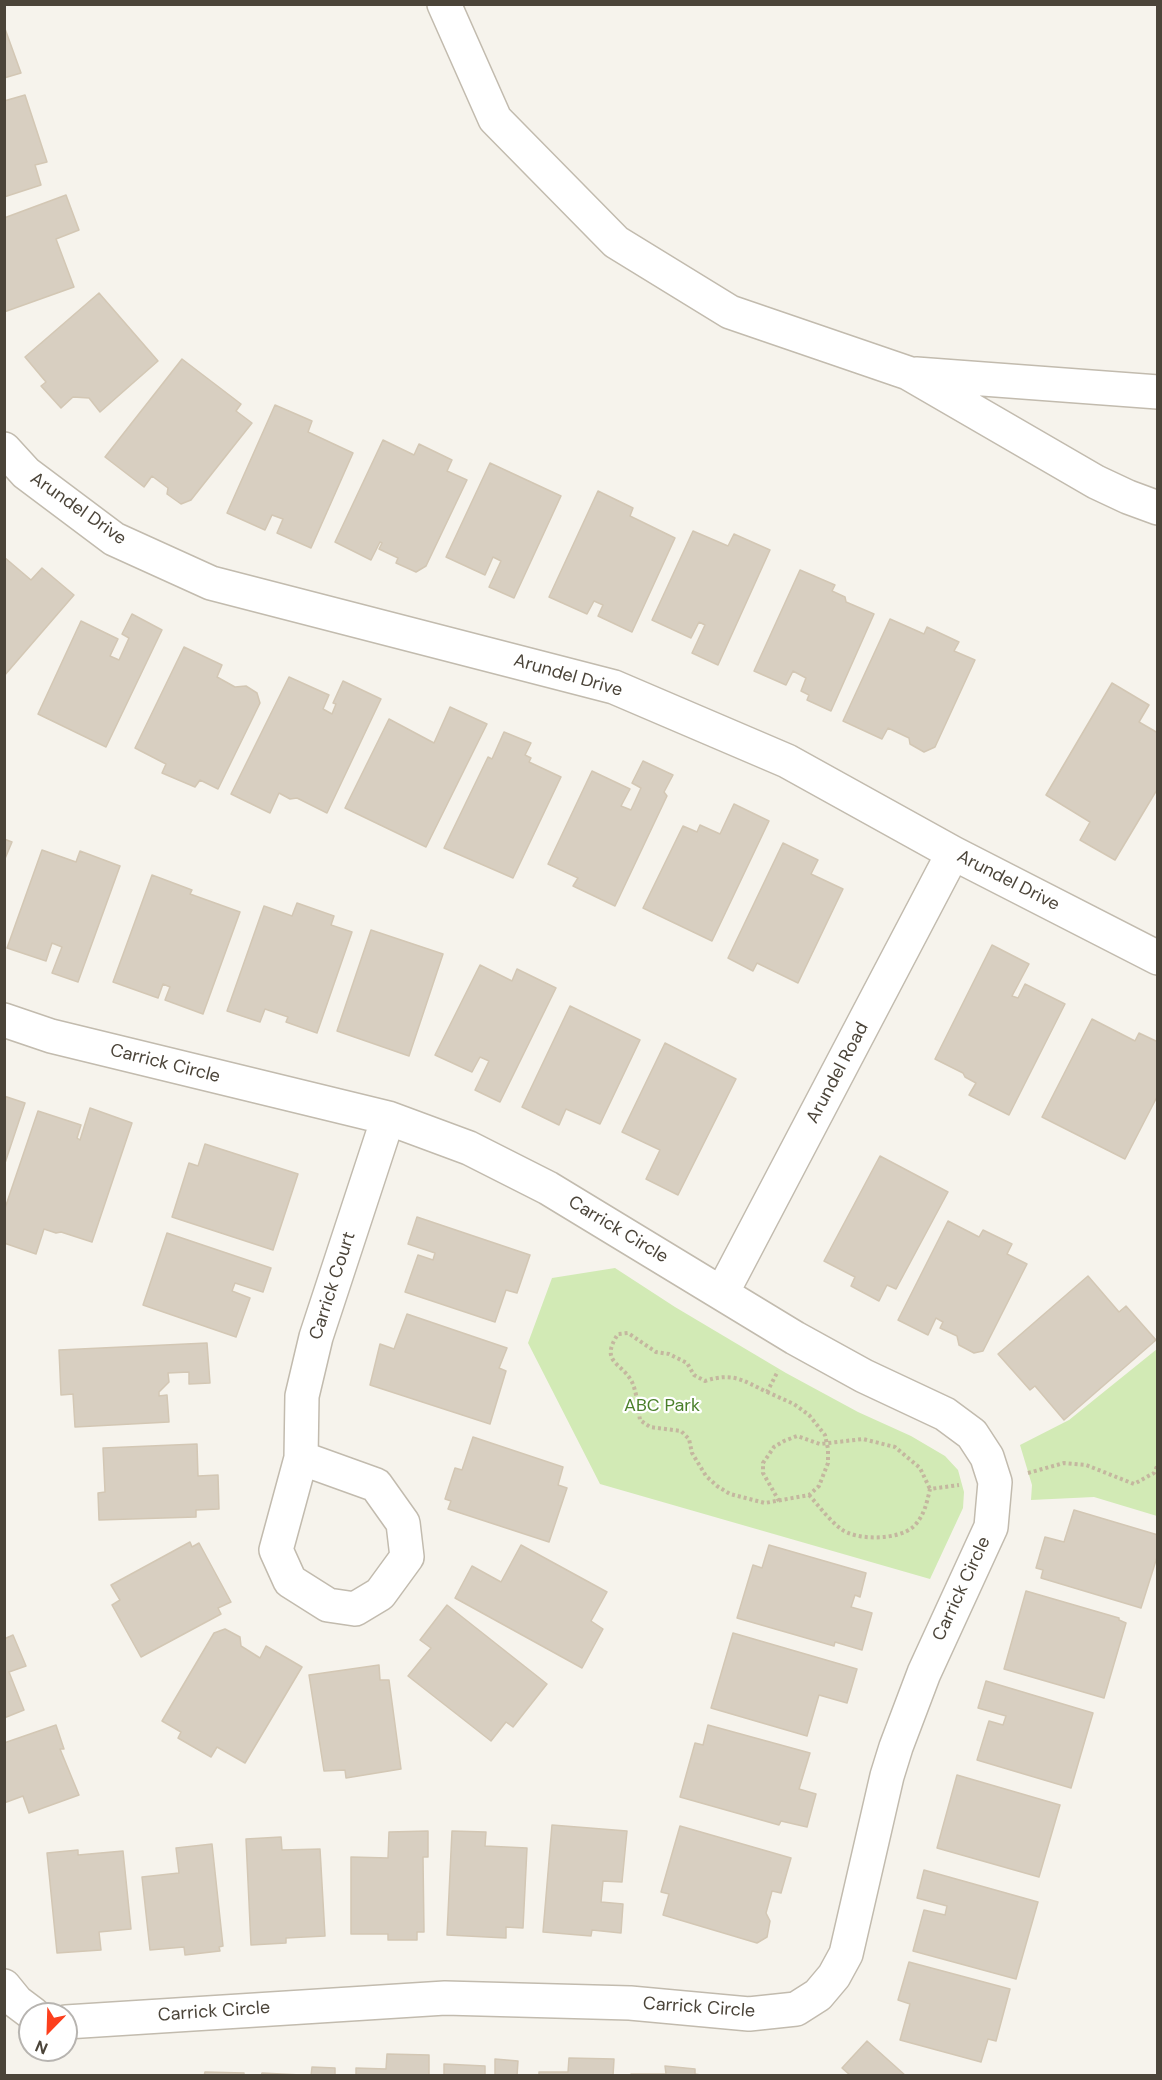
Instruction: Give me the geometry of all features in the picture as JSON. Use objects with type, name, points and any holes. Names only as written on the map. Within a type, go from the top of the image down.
[{"type":"street","points":[[444,4],[495,119],[616,242],[730,312],[908,373],[1096,482],[1158,508]]},
{"type":"street","points":[[908,373],[1158,392]]},
{"type":"street","name":"Arundel Drive","points":[[4,448],[26,473],[114,539],[212,583],[614,687],[788,761],[953,853],[1158,957]]},
{"type":"street","name":"Arundel Road","points":[[722,1293],[953,853]]},
{"type":"street","name":"Carrick Circle","points":[[4,1020],[51,1036],[388,1118],[469,1148],[548,1188],[795,1338],[864,1376],[945,1414],[972,1434],[987,1457],[995,1482],[991,1527],[924,1673],[896,1747],[887,1776],[846,1954],[834,1976],[818,1995],[796,2009],[749,2014],[630,2003],[445,1998],[78,2023]]},
{"type":"street","name":"Carrick Court","points":[[301,1458],[376,1485],[403,1523],[407,1557],[380,1594],[355,1609],[328,1605],[290,1581],[276,1550],[301,1458],[302,1396],[316,1337],[388,1118]]},
{"type":"street","points":[[4,1986],[18,2003]]},
{"type":"path","points":[[628,1333],[656,1352],[669,1354],[687,1363],[694,1375],[705,1381],[722,1375],[740,1379],[794,1404],[809,1415],[825,1435],[827,1444],[828,1464],[819,1486],[808,1495],[765,1503],[729,1494],[706,1476],[692,1453],[689,1439],[681,1431],[650,1427],[640,1420],[631,1380],[614,1364],[611,1352],[613,1342],[618,1334],[628,1333]]},
{"type":"path","points":[[767,1392],[795,1338]]},
{"type":"path","points":[[779,1501],[763,1473],[763,1463],[774,1447],[797,1436],[827,1444],[863,1439],[895,1447],[920,1468],[930,1489],[921,1518],[912,1528],[898,1534],[877,1538],[859,1538],[842,1530],[808,1495]]},
{"type":"path","points":[[930,1489],[995,1482],[1064,1463],[1086,1465],[1134,1484],[1154,1473],[1158,1464]]},
{"type":"green space","name":"ABC Park","points":[[615,1268],[675,1307],[786,1373],[858,1412],[911,1436],[945,1456],[958,1470],[964,1492],[963,1508],[930,1579],[600,1484],[528,1343],[552,1278]]},
{"type":"green space","points":[[1157,1349],[1157,1516],[1094,1497],[1031,1500],[1032,1485],[1020,1445],[1069,1420]]},
{"type":"building","points":[[4,26],[21,73],[4,78]]},
{"type":"building","points":[[25,95],[47,162],[35,165],[41,185],[4,197],[4,101]]},
{"type":"building","points":[[66,195],[79,230],[56,239],[74,287],[4,312],[4,218]]},
{"type":"building","points":[[99,293],[158,361],[100,412],[89,398],[73,397],[61,408],[41,386],[46,382],[25,357]]},
{"type":"building","points":[[182,359],[241,404],[236,411],[252,423],[191,500],[181,504],[167,494],[168,488],[152,476],[144,487],[105,457]]},
{"type":"building","points":[[275,405],[312,421],[308,432],[353,453],[311,548],[277,533],[283,519],[272,515],[265,530],[227,513]]},
{"type":"building","points":[[383,440],[414,455],[419,444],[452,460],[447,471],[467,480],[426,566],[416,572],[396,563],[398,558],[379,549],[382,543],[380,542],[371,560],[335,542]]},
{"type":"building","points":[[490,463],[561,496],[514,598],[489,587],[501,561],[493,557],[485,575],[446,557]]},
{"type":"building","points":[[598,491],[633,508],[630,516],[675,538],[632,632],[598,616],[603,605],[594,601],[587,614],[549,597]]},
{"type":"building","points":[[693,531],[728,546],[734,534],[770,550],[718,665],[692,653],[705,625],[699,622],[691,638],[652,620]]},
{"type":"building","points":[[4,557],[31,580],[42,568],[74,595],[4,676]]},
{"type":"building","points":[[800,570],[835,585],[832,591],[845,597],[846,602],[874,614],[831,711],[807,700],[809,695],[801,691],[806,678],[793,671],[786,685],[754,671]]},
{"type":"building","points":[[132,614],[162,630],[106,747],[38,714],[81,621],[118,639],[110,656],[119,660],[129,638],[122,634]]},
{"type":"building","points":[[890,619],[924,634],[927,627],[959,642],[954,651],[975,660],[935,747],[924,752],[910,744],[909,738],[888,728],[882,739],[843,721]]},
{"type":"building","points":[[184,647],[222,665],[217,677],[235,687],[246,686],[257,693],[260,703],[218,789],[200,780],[195,787],[162,773],[166,764],[135,748]]},
{"type":"building","points":[[289,677],[329,695],[323,709],[332,714],[336,704],[333,703],[343,681],[381,699],[327,813],[297,798],[290,799],[279,793],[270,813],[231,794]]},
{"type":"building","points":[[1112,683],[1149,705],[1139,722],[1158,733],[1158,788],[1115,860],[1080,840],[1090,822],[1046,795]]},
{"type":"building","points":[[450,707],[487,724],[426,847],[345,808],[389,719],[434,743]]},
{"type":"building","points":[[504,732],[531,743],[525,755],[531,758],[529,762],[561,777],[513,878],[444,848],[488,757],[492,759]]},
{"type":"building","points":[[643,761],[673,775],[664,792],[667,796],[615,906],[573,886],[578,878],[548,864],[592,771],[630,789],[621,806],[631,810],[641,788],[632,783]]},
{"type":"building","points":[[734,804],[769,821],[712,941],[643,908],[683,826],[697,832],[700,825],[720,834]]},
{"type":"building","points":[[4,839],[12,842],[4,861]]},
{"type":"building","points":[[783,843],[818,860],[811,874],[843,889],[798,983],[757,963],[753,971],[728,958]]},
{"type":"building","points":[[42,850],[76,862],[80,851],[120,866],[78,982],[52,973],[62,947],[52,943],[46,961],[7,948]]},
{"type":"building","points":[[152,875],[192,890],[190,894],[240,912],[203,1014],[165,1000],[170,987],[163,984],[158,998],[113,982]]},
{"type":"building","points":[[297,903],[334,916],[331,925],[352,932],[317,1033],[286,1022],[288,1017],[265,1009],[260,1022],[227,1011],[264,906],[292,916]]},
{"type":"building","points":[[371,930],[443,954],[409,1056],[337,1031]]},
{"type":"building","points":[[992,945],[1029,964],[1012,996],[1018,998],[1025,984],[1065,1004],[1009,1115],[969,1095],[976,1083],[965,1077],[963,1073],[935,1059]]},
{"type":"building","points":[[480,965],[512,981],[517,969],[556,988],[500,1102],[475,1090],[489,1061],[480,1057],[472,1072],[435,1055]]},
{"type":"building","points":[[570,1006],[640,1040],[600,1124],[566,1109],[559,1125],[522,1107]]},
{"type":"building","points":[[1092,1019],[1135,1041],[1139,1033],[1158,1042],[1158,1095],[1125,1159],[1042,1117]]},
{"type":"building","points":[[665,1043],[736,1079],[678,1195],[646,1179],[660,1150],[622,1132]]},
{"type":"building","points":[[4,1096],[25,1103],[4,1166]]},
{"type":"building","points":[[90,1108],[132,1123],[92,1242],[44,1229],[36,1254],[4,1243],[4,1211],[38,1111],[81,1125],[77,1138],[80,1140]]},
{"type":"building","points":[[205,1144],[298,1174],[273,1250],[172,1217],[189,1163],[198,1166]]},
{"type":"building","points":[[880,1156],[948,1192],[896,1289],[887,1285],[879,1301],[851,1286],[855,1277],[824,1261]]},
{"type":"building","points":[[417,1217],[530,1255],[517,1293],[506,1290],[495,1322],[405,1292],[418,1255],[433,1260],[435,1253],[408,1244]]},
{"type":"building","points":[[948,1221],[979,1237],[983,1230],[1012,1244],[1007,1254],[1027,1264],[983,1351],[974,1353],[959,1345],[957,1336],[940,1328],[943,1322],[936,1318],[928,1335],[898,1320]]},
{"type":"building","points":[[167,1233],[271,1268],[263,1292],[235,1283],[232,1291],[250,1298],[236,1337],[143,1305]]},
{"type":"building","points":[[1088,1276],[1119,1312],[1126,1306],[1156,1340],[1064,1420],[1035,1386],[1030,1390],[998,1354]]},
{"type":"building","points":[[407,1314],[507,1348],[499,1368],[506,1371],[490,1424],[370,1385],[380,1344],[394,1349]]},
{"type":"building","points":[[207,1343],[210,1383],[189,1384],[189,1372],[168,1373],[169,1382],[159,1392],[159,1396],[167,1395],[169,1422],[75,1427],[73,1394],[61,1395],[59,1350]]},
{"type":"building","points":[[473,1437],[563,1467],[558,1485],[567,1488],[549,1542],[448,1509],[451,1501],[445,1499],[455,1468],[462,1470]]},
{"type":"building","points":[[197,1444],[198,1476],[218,1475],[219,1509],[196,1510],[196,1517],[99,1520],[98,1493],[105,1492],[103,1448]]},
{"type":"building","points":[[1074,1510],[1158,1535],[1158,1554],[1141,1608],[1041,1578],[1043,1570],[1036,1568],[1045,1537],[1064,1542]]},
{"type":"building","points":[[190,1542],[192,1547],[199,1543],[231,1602],[218,1608],[221,1614],[141,1657],[112,1605],[120,1600],[111,1585]]},
{"type":"building","points":[[521,1545],[607,1592],[591,1621],[603,1629],[582,1668],[455,1598],[472,1566],[501,1582]]},
{"type":"building","points":[[769,1545],[866,1573],[860,1597],[855,1595],[851,1607],[872,1613],[862,1650],[835,1642],[834,1646],[737,1618],[753,1565],[762,1568]]},
{"type":"building","points":[[1026,1591],[1119,1618],[1126,1623],[1104,1698],[1004,1669]]},
{"type":"building","points":[[447,1605],[547,1684],[513,1727],[506,1722],[491,1741],[408,1676],[431,1648],[420,1640]]},
{"type":"building","points":[[225,1629],[240,1637],[241,1646],[260,1658],[266,1646],[302,1667],[245,1763],[217,1747],[211,1757],[178,1738],[181,1732],[162,1721],[214,1633]]},
{"type":"building","points":[[733,1633],[857,1669],[847,1703],[819,1695],[807,1736],[711,1708]]},
{"type":"building","points":[[13,1635],[26,1666],[9,1672],[24,1710],[4,1718],[4,1639]]},
{"type":"building","points":[[379,1665],[380,1680],[389,1680],[401,1769],[346,1778],[345,1770],[324,1771],[309,1675]]},
{"type":"building","points":[[986,1681],[1093,1713],[1071,1788],[977,1760],[989,1721],[1003,1725],[1006,1716],[978,1708]]},
{"type":"building","points":[[56,1725],[64,1749],[60,1749],[79,1795],[29,1813],[23,1796],[4,1803],[4,1743]]},
{"type":"building","points":[[708,1725],[810,1753],[799,1789],[816,1794],[807,1827],[781,1821],[779,1825],[680,1797],[695,1743],[703,1745]]},
{"type":"building","points":[[957,1775],[1060,1805],[1039,1877],[937,1848]]},
{"type":"building","points":[[552,1825],[627,1831],[622,1882],[603,1881],[601,1902],[623,1904],[621,1933],[592,1930],[591,1936],[543,1932]]},
{"type":"building","points":[[680,1826],[791,1858],[781,1893],[772,1891],[766,1913],[770,1921],[767,1937],[757,1943],[663,1915],[669,1894],[661,1892]]},
{"type":"building","points":[[428,1831],[428,1857],[423,1857],[424,1932],[417,1932],[417,1940],[388,1940],[388,1934],[351,1934],[351,1857],[388,1858],[389,1832]]},
{"type":"building","points":[[452,1831],[486,1832],[485,1846],[527,1848],[523,1928],[506,1927],[506,1938],[447,1935]]},
{"type":"building","points":[[281,1837],[282,1850],[320,1849],[325,1936],[286,1938],[286,1943],[251,1945],[246,1839]]},
{"type":"building","points":[[212,1844],[223,1946],[219,1947],[220,1951],[185,1955],[184,1947],[150,1950],[142,1877],[179,1873],[176,1848]]},
{"type":"building","points":[[78,1850],[78,1855],[123,1851],[131,1929],[99,1932],[101,1950],[57,1953],[47,1853]]},
{"type":"building","points":[[924,1870],[1038,1902],[1016,1979],[913,1951],[924,1910],[945,1915],[947,1906],[917,1898]]},
{"type":"building","points":[[909,1962],[1010,1989],[996,2041],[988,2039],[981,2062],[900,2040],[910,2004],[898,2000]]},
{"type":"building","points":[[867,2041],[906,2076],[851,2076],[842,2068]]},
{"type":"building","points":[[387,2054],[429,2055],[429,2076],[356,2076],[356,2068],[386,2069]]},
{"type":"building","points":[[569,2058],[614,2059],[613,2076],[539,2076],[539,2072],[568,2072]]},
{"type":"building","points":[[495,2059],[518,2061],[517,2076],[495,2076]]},
{"type":"building","points":[[444,2064],[485,2066],[485,2076],[444,2076]]},
{"type":"building","points":[[665,2066],[695,2069],[695,2074],[706,2076],[631,2076],[631,2074],[666,2074]]},
{"type":"building","points":[[312,2067],[335,2068],[335,2076],[311,2076]]},
{"type":"building","points":[[205,2072],[244,2073],[244,2076],[204,2076]]},
{"type":"building","points":[[262,2073],[301,2075],[301,2076],[261,2076]]}]
